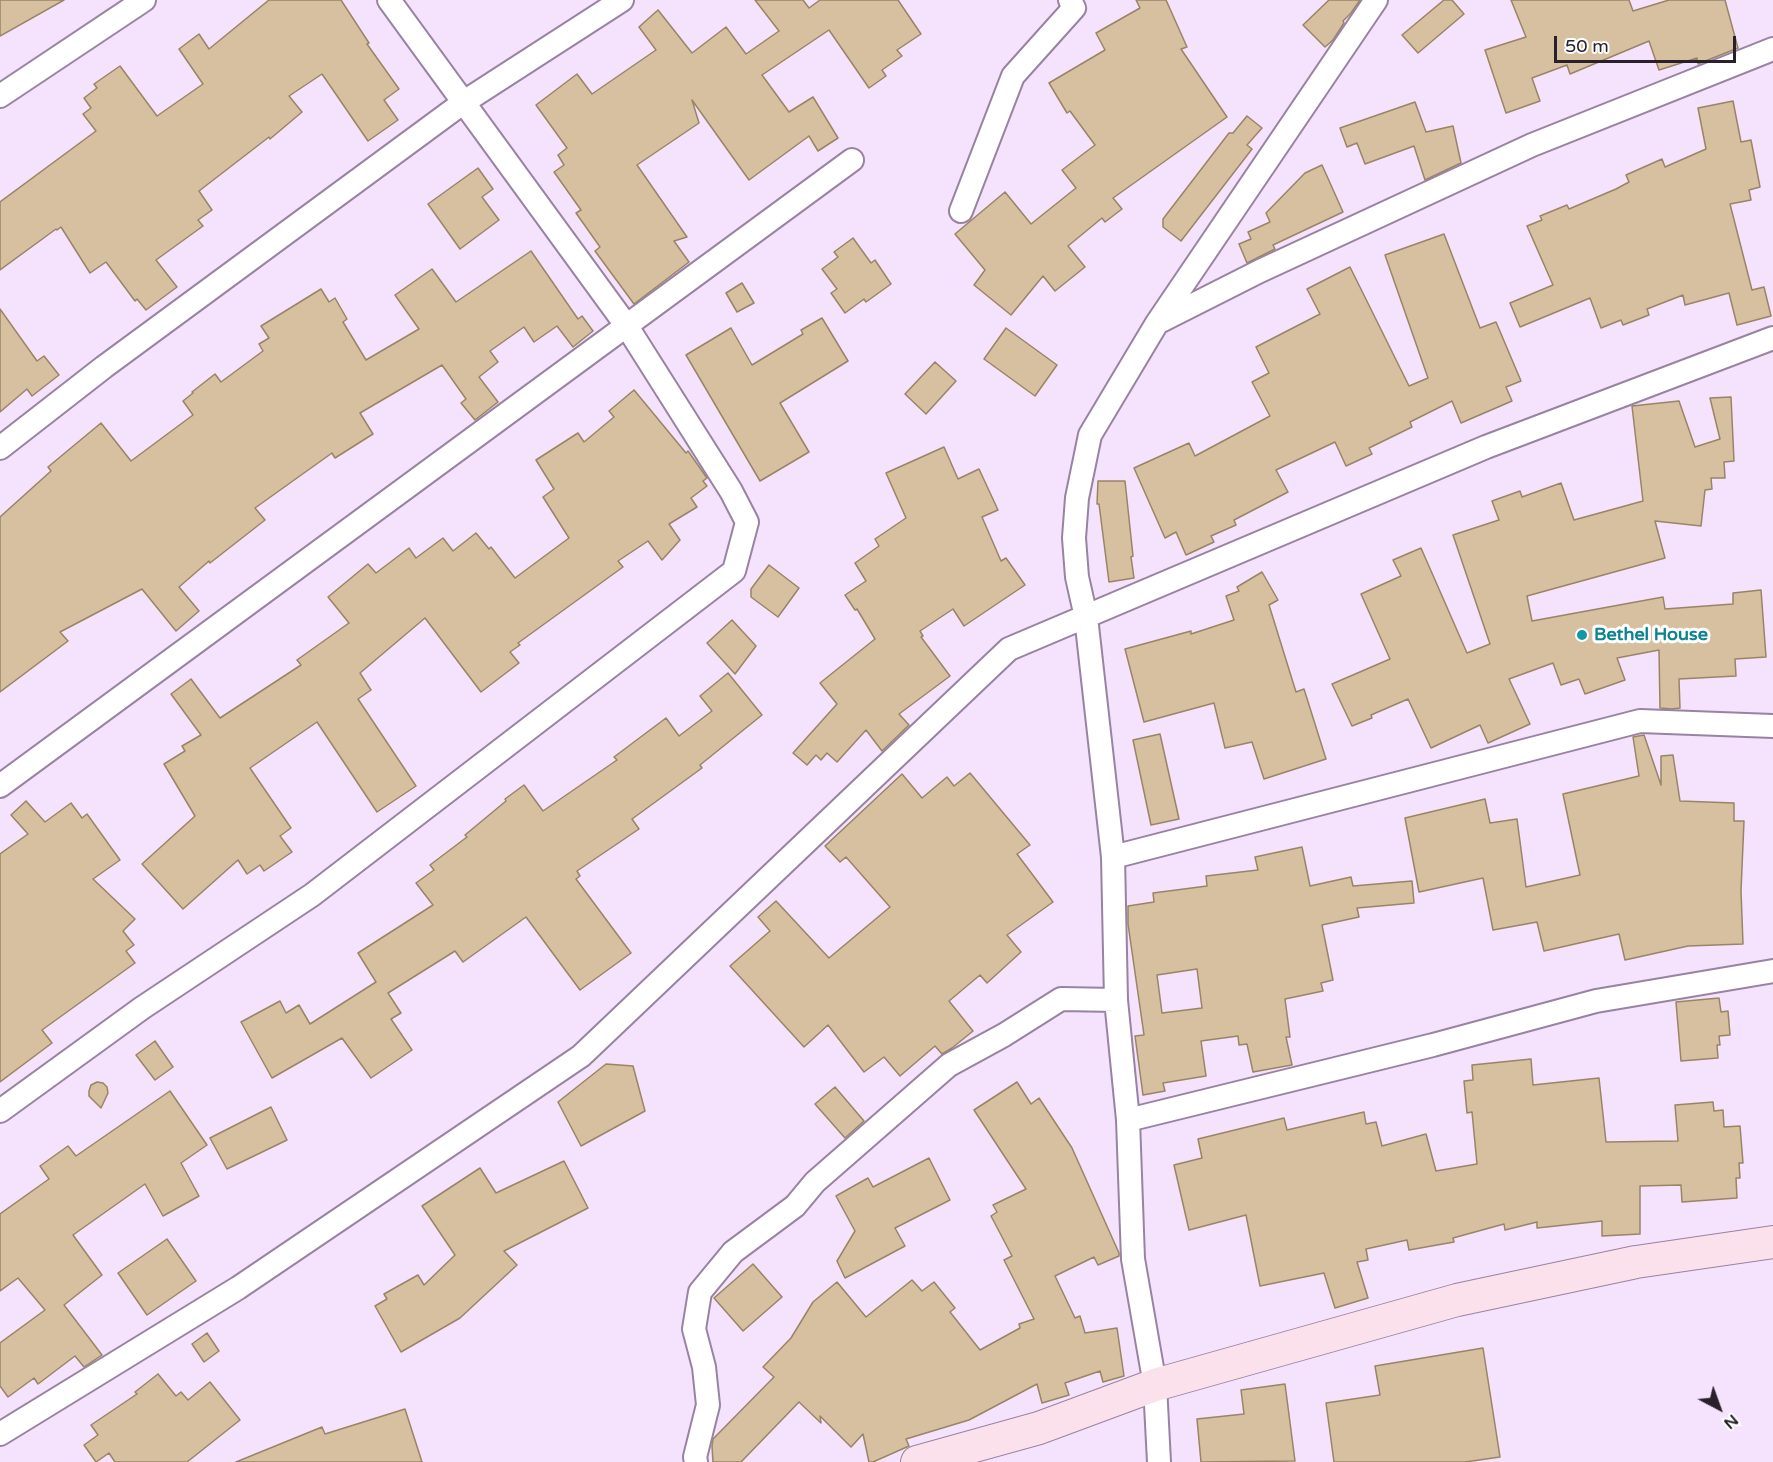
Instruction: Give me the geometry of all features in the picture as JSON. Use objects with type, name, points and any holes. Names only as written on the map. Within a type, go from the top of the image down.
[{"type":"street","points":[[0,96],[144,0]]},
{"type":"street","points":[[0,1111],[142,1008],[312,895],[734,571],[747,522],[731,491],[626,325],[389,0]]},
{"type":"street","points":[[0,448],[104,367],[464,102],[622,0]]},
{"type":"street","points":[[961,211],[1013,76],[1074,8],[1070,0]]},
{"type":"street","points":[[1159,1462],[1155,1385],[1133,1259],[1128,1120],[1116,1000],[1113,857],[1086,617],[1077,577],[1074,538],[1077,498],[1090,435],[1157,323],[1376,0]]},
{"type":"street","points":[[1157,323],[1260,271],[1532,145],[1773,49]]},
{"type":"street","points":[[0,786],[852,160]]},
{"type":"street","points":[[0,1434],[238,1288],[581,1056],[1009,648],[1486,447],[1773,338]]},
{"type":"street","points":[[1113,857],[1640,721],[1773,726]]},
{"type":"street","points":[[1128,1120],[1433,1046],[1596,1001],[1773,971]]},
{"type":"street","points":[[696,1462],[695,1457],[708,1405],[704,1367],[694,1329],[700,1293],[733,1252],[795,1206],[823,1174],[949,1065],[1004,1035],[1061,999],[1116,1000]]},
{"type":"street","points":[[917,1462],[1040,1428],[1155,1385],[1457,1300],[1636,1262],[1773,1242]]},
{"type":"building","points":[[0,0],[64,0],[0,36]]},
{"type":"building","points":[[269,0],[341,0],[369,43],[367,44],[399,89],[384,100],[398,120],[368,141],[322,74],[289,96],[302,112],[270,139],[269,137],[199,191],[212,210],[198,220],[203,226],[156,260],[177,287],[146,310],[137,299],[135,301],[106,262],[90,273],[61,227],[0,270],[0,202],[96,131],[83,114],[91,108],[84,98],[97,88],[94,84],[120,66],[157,116],[203,84],[179,49],[199,34],[209,49]]},
{"type":"building","points":[[755,0],[803,0],[809,8],[820,0],[898,0],[921,34],[897,50],[902,56],[882,70],[886,76],[869,88],[829,30],[762,75],[789,112],[813,97],[838,138],[818,151],[809,136],[749,180],[692,100],[699,123],[637,165],[687,237],[674,241],[689,262],[634,304],[595,251],[600,247],[576,213],[581,210],[554,172],[564,165],[558,155],[567,148],[536,105],[577,74],[592,94],[656,50],[639,27],[658,10],[692,53],[726,27],[746,54],[779,31]]},
{"type":"building","points":[[1136,0],[1166,0],[1187,47],[1181,49],[1227,117],[1113,198],[1122,209],[1105,222],[1102,218],[1068,246],[1085,267],[1055,291],[1043,276],[1011,315],[974,285],[985,270],[955,234],[1005,192],[1031,224],[1076,188],[1062,170],[1095,145],[1070,111],[1067,113],[1049,83],[1105,50],[1096,33],[1140,8]]},
{"type":"building","points":[[1329,0],[1360,0],[1343,21],[1344,23],[1333,40],[1325,47],[1303,25]]},
{"type":"building","points":[[1444,0],[1452,0],[1464,14],[1418,53],[1402,35]]},
{"type":"building","points":[[1511,0],[1629,0],[1633,11],[1669,0],[1725,0],[1738,48],[1698,64],[1697,58],[1659,70],[1649,41],[1570,74],[1567,65],[1532,78],[1540,101],[1506,113],[1485,50],[1526,37]]},
{"type":"building","points":[[1733,101],[1741,142],[1751,140],[1760,187],[1749,190],[1751,200],[1730,204],[1752,290],[1764,287],[1771,316],[1737,325],[1729,293],[1685,305],[1683,295],[1647,309],[1649,315],[1623,325],[1621,320],[1601,328],[1590,298],[1520,327],[1510,303],[1553,285],[1527,226],[1542,220],[1540,216],[1567,205],[1569,209],[1616,189],[1629,182],[1626,175],[1662,159],[1665,167],[1706,149],[1698,108]]},
{"type":"building","points":[[1415,102],[1426,132],[1453,126],[1461,163],[1425,180],[1414,146],[1365,164],[1357,143],[1347,147],[1340,128]]},
{"type":"building","points":[[1247,116],[1262,128],[1247,145],[1252,149],[1181,241],[1163,227],[1163,219],[1229,133],[1233,133]]},
{"type":"building","points":[[1322,165],[1343,212],[1273,245],[1275,249],[1247,263],[1239,244],[1251,239],[1248,232],[1270,222],[1266,213],[1305,173]]},
{"type":"building","points":[[478,168],[493,189],[482,197],[499,220],[460,249],[428,204]]},
{"type":"building","points":[[1444,234],[1480,328],[1496,322],[1521,381],[1506,387],[1512,401],[1461,423],[1452,401],[1410,422],[1412,427],[1369,448],[1372,454],[1346,466],[1335,442],[1276,470],[1288,492],[1234,520],[1236,525],[1211,536],[1214,542],[1186,555],[1176,532],[1165,538],[1134,468],[1189,443],[1195,456],[1270,416],[1252,382],[1269,373],[1256,347],[1320,314],[1307,289],[1350,267],[1409,386],[1428,378],[1385,255]]},
{"type":"building","points":[[853,238],[871,263],[875,260],[891,284],[866,302],[864,299],[845,313],[831,293],[837,289],[822,269],[838,257],[834,252]]},
{"type":"building","points":[[531,251],[578,319],[582,316],[593,331],[573,347],[557,326],[534,342],[524,327],[490,351],[498,362],[479,377],[498,402],[475,420],[461,403],[466,399],[442,365],[360,413],[373,434],[335,458],[332,453],[255,508],[265,520],[210,563],[209,561],[179,587],[199,611],[176,631],[142,589],[60,632],[68,641],[0,692],[0,517],[51,471],[48,467],[101,423],[131,461],[193,415],[183,401],[192,392],[215,374],[221,382],[263,351],[259,344],[269,338],[261,326],[321,289],[329,302],[335,298],[347,319],[343,322],[366,360],[419,329],[395,295],[432,269],[456,302]]},
{"type":"building","points":[[742,283],[754,303],[737,312],[726,293]]},
{"type":"building","points":[[0,309],[37,361],[44,356],[59,375],[32,396],[27,389],[0,412]]},
{"type":"building","points":[[822,318],[848,361],[780,403],[809,452],[760,481],[686,355],[731,328],[752,365],[803,334],[801,330]]},
{"type":"building","points":[[1006,328],[1057,365],[1035,396],[984,359]]},
{"type":"building","points":[[935,362],[956,381],[926,414],[905,394]]},
{"type":"building","points":[[634,390],[686,453],[688,451],[707,478],[703,481],[707,486],[691,498],[697,507],[669,524],[680,540],[662,560],[648,541],[618,561],[623,567],[518,643],[520,645],[510,652],[519,663],[481,692],[425,618],[360,673],[371,690],[358,699],[416,786],[377,812],[317,722],[250,768],[291,828],[280,836],[292,852],[264,871],[260,865],[247,874],[238,860],[183,909],[142,864],[195,816],[164,764],[185,751],[182,746],[201,735],[171,694],[191,679],[220,718],[301,665],[297,660],[349,623],[328,597],[368,564],[376,573],[409,548],[416,558],[443,538],[453,551],[476,533],[489,549],[491,547],[515,578],[569,538],[543,497],[554,489],[536,460],[578,433],[584,442],[614,417],[609,411]]},
{"type":"building","points":[[1731,397],[1734,461],[1724,462],[1725,478],[1711,478],[1712,489],[1705,490],[1701,526],[1655,521],[1665,558],[1527,596],[1532,621],[1663,597],[1665,609],[1733,604],[1733,593],[1761,590],[1766,657],[1735,659],[1736,676],[1679,679],[1680,708],[1672,709],[1660,708],[1659,650],[1617,658],[1625,680],[1585,694],[1579,679],[1561,685],[1553,663],[1509,679],[1530,724],[1488,743],[1480,725],[1431,748],[1408,699],[1352,726],[1332,684],[1390,659],[1361,594],[1401,576],[1393,560],[1421,548],[1467,653],[1490,644],[1453,535],[1499,520],[1492,501],[1520,491],[1522,497],[1561,483],[1574,520],[1643,501],[1632,406],[1679,401],[1695,447],[1720,439],[1710,398]]},
{"type":"building","points":[[944,447],[958,479],[979,469],[998,510],[982,517],[1001,561],[1006,558],[1025,585],[964,626],[953,609],[920,631],[923,636],[921,637],[950,676],[899,714],[909,725],[882,751],[866,730],[837,762],[827,753],[821,760],[816,755],[807,765],[793,753],[837,704],[820,683],[875,639],[857,609],[855,610],[845,595],[866,581],[855,563],[879,546],[875,539],[906,518],[886,473]]},
{"type":"building","points":[[1098,481],[1125,481],[1134,578],[1109,582],[1099,504],[1097,504]]},
{"type":"building","points":[[769,565],[799,588],[778,617],[751,597],[751,589]]},
{"type":"building","points":[[1262,572],[1278,600],[1269,605],[1296,692],[1304,689],[1326,759],[1264,779],[1252,742],[1225,748],[1214,703],[1144,722],[1125,649],[1191,631],[1191,634],[1234,620],[1226,596],[1239,591],[1237,587]]},
{"type":"building","points":[[732,620],[756,646],[735,674],[707,643]]},
{"type":"building","points":[[728,673],[762,715],[700,765],[702,768],[632,819],[639,829],[577,871],[580,876],[576,879],[631,953],[580,990],[526,917],[463,962],[455,951],[388,993],[401,1013],[391,1019],[412,1050],[371,1078],[342,1038],[272,1078],[241,1022],[280,1001],[286,1013],[299,1005],[310,1024],[376,982],[358,953],[433,905],[416,883],[434,870],[430,865],[467,837],[465,835],[506,801],[505,799],[524,785],[543,811],[617,760],[614,757],[666,718],[679,736],[712,711],[700,696]]},
{"type":"building","points":[[1160,734],[1179,819],[1151,825],[1133,740]]},
{"type":"building","points":[[1644,735],[1661,785],[1661,756],[1673,755],[1680,801],[1734,803],[1734,821],[1744,821],[1741,891],[1743,944],[1688,946],[1625,960],[1619,934],[1544,951],[1537,922],[1493,930],[1483,878],[1419,892],[1405,818],[1485,799],[1490,823],[1517,819],[1526,887],[1580,875],[1563,794],[1639,776],[1633,737]]},
{"type":"building","points":[[970,773],[1030,845],[1017,854],[1053,902],[1007,935],[1021,952],[987,983],[980,975],[949,1001],[973,1031],[942,1054],[935,1046],[900,1076],[884,1057],[864,1072],[828,1025],[804,1047],[730,966],[770,931],[758,917],[776,901],[829,958],[890,907],[846,857],[840,862],[825,846],[902,774],[922,798],[947,777],[954,786]]},
{"type":"building","points":[[26,801],[45,822],[71,803],[82,818],[87,814],[120,860],[93,879],[135,919],[123,931],[134,945],[126,951],[135,963],[42,1030],[52,1043],[0,1082],[0,854],[28,834],[11,815]]},
{"type":"building","points":[[1302,847],[1310,886],[1351,877],[1353,886],[1412,881],[1414,903],[1357,908],[1359,917],[1322,925],[1333,980],[1321,983],[1323,991],[1285,999],[1290,1037],[1286,1037],[1292,1065],[1253,1072],[1247,1044],[1239,1045],[1238,1036],[1201,1041],[1206,1076],[1163,1083],[1165,1091],[1143,1095],[1135,1036],[1144,1035],[1128,924],[1128,906],[1154,902],[1153,893],[1207,886],[1206,876],[1258,870],[1255,857]],"holes":[[[1197,969],[1202,1008],[1162,1013],[1157,975]]]},
{"type":"building","points":[[1719,998],[1721,1012],[1728,1011],[1730,1035],[1719,1036],[1718,1058],[1681,1061],[1676,1002]]},
{"type":"building","points":[[155,1041],[173,1067],[155,1080],[136,1055]]},
{"type":"building","points":[[1531,1059],[1533,1085],[1599,1078],[1606,1142],[1678,1141],[1675,1105],[1713,1102],[1714,1111],[1723,1110],[1724,1127],[1740,1126],[1743,1163],[1739,1163],[1740,1178],[1736,1178],[1737,1198],[1682,1202],[1681,1185],[1640,1186],[1640,1234],[1602,1236],[1602,1221],[1537,1228],[1537,1222],[1505,1230],[1504,1224],[1453,1238],[1454,1242],[1409,1250],[1407,1240],[1366,1249],[1368,1260],[1357,1262],[1368,1298],[1335,1308],[1324,1273],[1260,1286],[1246,1215],[1189,1230],[1174,1165],[1202,1158],[1198,1139],[1284,1118],[1287,1130],[1364,1112],[1366,1124],[1376,1122],[1382,1146],[1426,1134],[1436,1171],[1477,1164],[1472,1112],[1467,1113],[1464,1081],[1473,1080],[1472,1065]]},
{"type":"building","points":[[606,1064],[633,1066],[645,1111],[581,1146],[558,1102]]},
{"type":"building","points":[[97,1082],[107,1087],[108,1093],[101,1108],[89,1096],[91,1085]]},
{"type":"building","points":[[1017,1082],[1031,1104],[1039,1098],[1072,1148],[1119,1253],[1119,1256],[1098,1265],[1094,1257],[1055,1276],[1075,1318],[1080,1316],[1085,1333],[1117,1328],[1124,1376],[1103,1382],[1100,1371],[1065,1383],[1069,1395],[1042,1403],[1037,1384],[969,1420],[906,1439],[909,1446],[873,1462],[869,1462],[863,1434],[851,1447],[820,1416],[821,1423],[799,1402],[741,1462],[713,1462],[713,1439],[774,1377],[763,1367],[791,1338],[813,1302],[837,1282],[866,1317],[912,1280],[922,1291],[934,1282],[955,1308],[950,1312],[980,1350],[1020,1328],[1019,1324],[1034,1319],[1004,1260],[1012,1256],[991,1216],[997,1212],[993,1205],[1026,1189],[974,1110]]},
{"type":"building","points":[[835,1087],[864,1121],[845,1138],[815,1104]]},
{"type":"building","points":[[170,1091],[207,1145],[181,1163],[199,1196],[163,1216],[145,1184],[73,1235],[102,1275],[64,1305],[102,1355],[84,1367],[75,1356],[38,1384],[34,1378],[8,1397],[0,1386],[0,1343],[45,1310],[18,1278],[0,1291],[0,1214],[49,1179],[40,1166],[68,1146],[76,1156]]},
{"type":"building","points":[[271,1107],[287,1140],[227,1169],[210,1138]]},
{"type":"building","points":[[929,1158],[950,1200],[895,1228],[905,1246],[845,1278],[837,1261],[855,1231],[836,1196],[868,1178],[873,1187]]},
{"type":"building","points":[[564,1161],[588,1208],[504,1251],[517,1265],[460,1318],[401,1352],[375,1306],[387,1299],[384,1294],[418,1275],[424,1285],[455,1255],[422,1206],[480,1168],[496,1193]]},
{"type":"building","points":[[167,1239],[196,1281],[147,1315],[118,1273]]},
{"type":"building","points":[[753,1264],[782,1297],[743,1331],[714,1298]]},
{"type":"building","points":[[207,1333],[219,1351],[204,1362],[192,1344]]},
{"type":"building","points":[[1483,1348],[1500,1457],[1465,1462],[1334,1462],[1326,1403],[1380,1395],[1375,1366]]},
{"type":"building","points":[[158,1374],[176,1396],[181,1392],[188,1400],[210,1382],[240,1420],[187,1462],[115,1462],[109,1453],[96,1462],[84,1445],[98,1435],[91,1425],[137,1394],[135,1392]]},
{"type":"building","points":[[1285,1384],[1295,1461],[1201,1462],[1197,1419],[1244,1414],[1241,1390]]},
{"type":"building","points":[[405,1409],[422,1462],[236,1462],[322,1427],[325,1434]]},
{"type":"place","name":"Bethel House","points":[[1582,635]]}]
